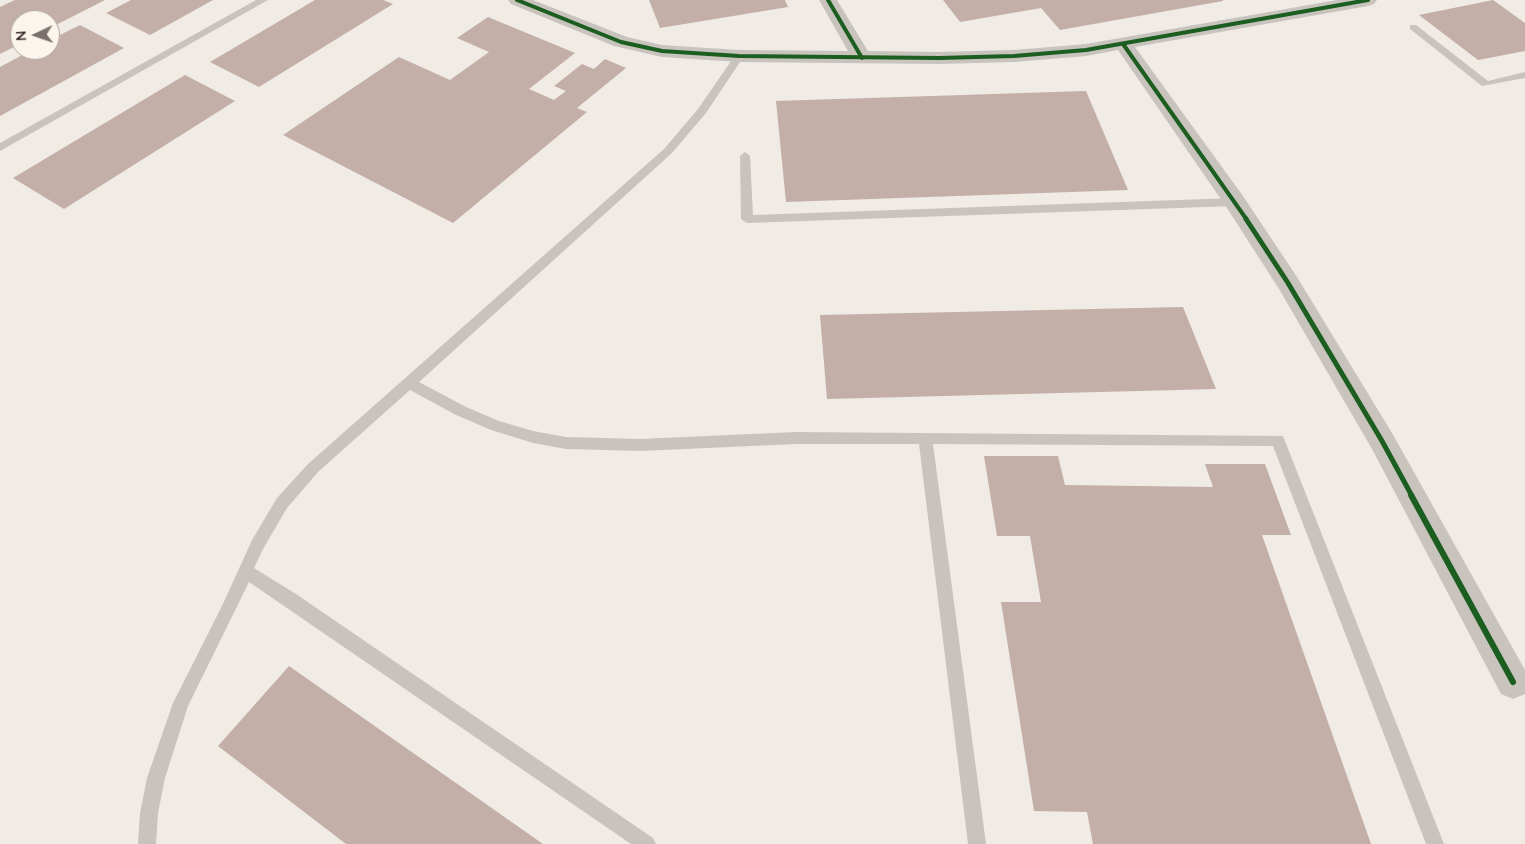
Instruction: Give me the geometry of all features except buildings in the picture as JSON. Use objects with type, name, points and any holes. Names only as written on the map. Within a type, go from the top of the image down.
[{"type":"street","points":[[517,0],[603,35],[640,47],[684,54],[862,58],[1014,56],[1065,52],[1123,44],[1368,0]]},
{"type":"street","points":[[828,0],[862,58]]},
{"type":"street","points":[[1123,44],[1235,202],[1288,283],[1382,441],[1519,685]]},
{"type":"lane","points":[[0,148],[262,0]]},
{"type":"lane","points":[[1413,27],[1486,84],[1525,75]]},
{"type":"lane","points":[[147,844],[149,813],[156,778],[181,703],[268,524],[297,484],[668,151],[702,111],[739,56]]},
{"type":"lane","points":[[745,156],[747,219],[1235,202]]},
{"type":"lane","points":[[409,383],[461,411],[496,426],[533,437],[566,443],[641,445],[796,438],[1278,440],[1435,844]]},
{"type":"lane","points":[[925,440],[977,844]]},
{"type":"lane","points":[[245,571],[298,604],[647,844]]},
{"type":"cycle path","points":[[517,0],[621,42],[662,51],[739,56],[939,58],[1014,56],[1086,50],[1368,0]]},
{"type":"cycle path","points":[[828,0],[862,58]]},
{"type":"cycle path","points":[[1123,44],[1235,202],[1288,283],[1382,441],[1513,682]]}]
